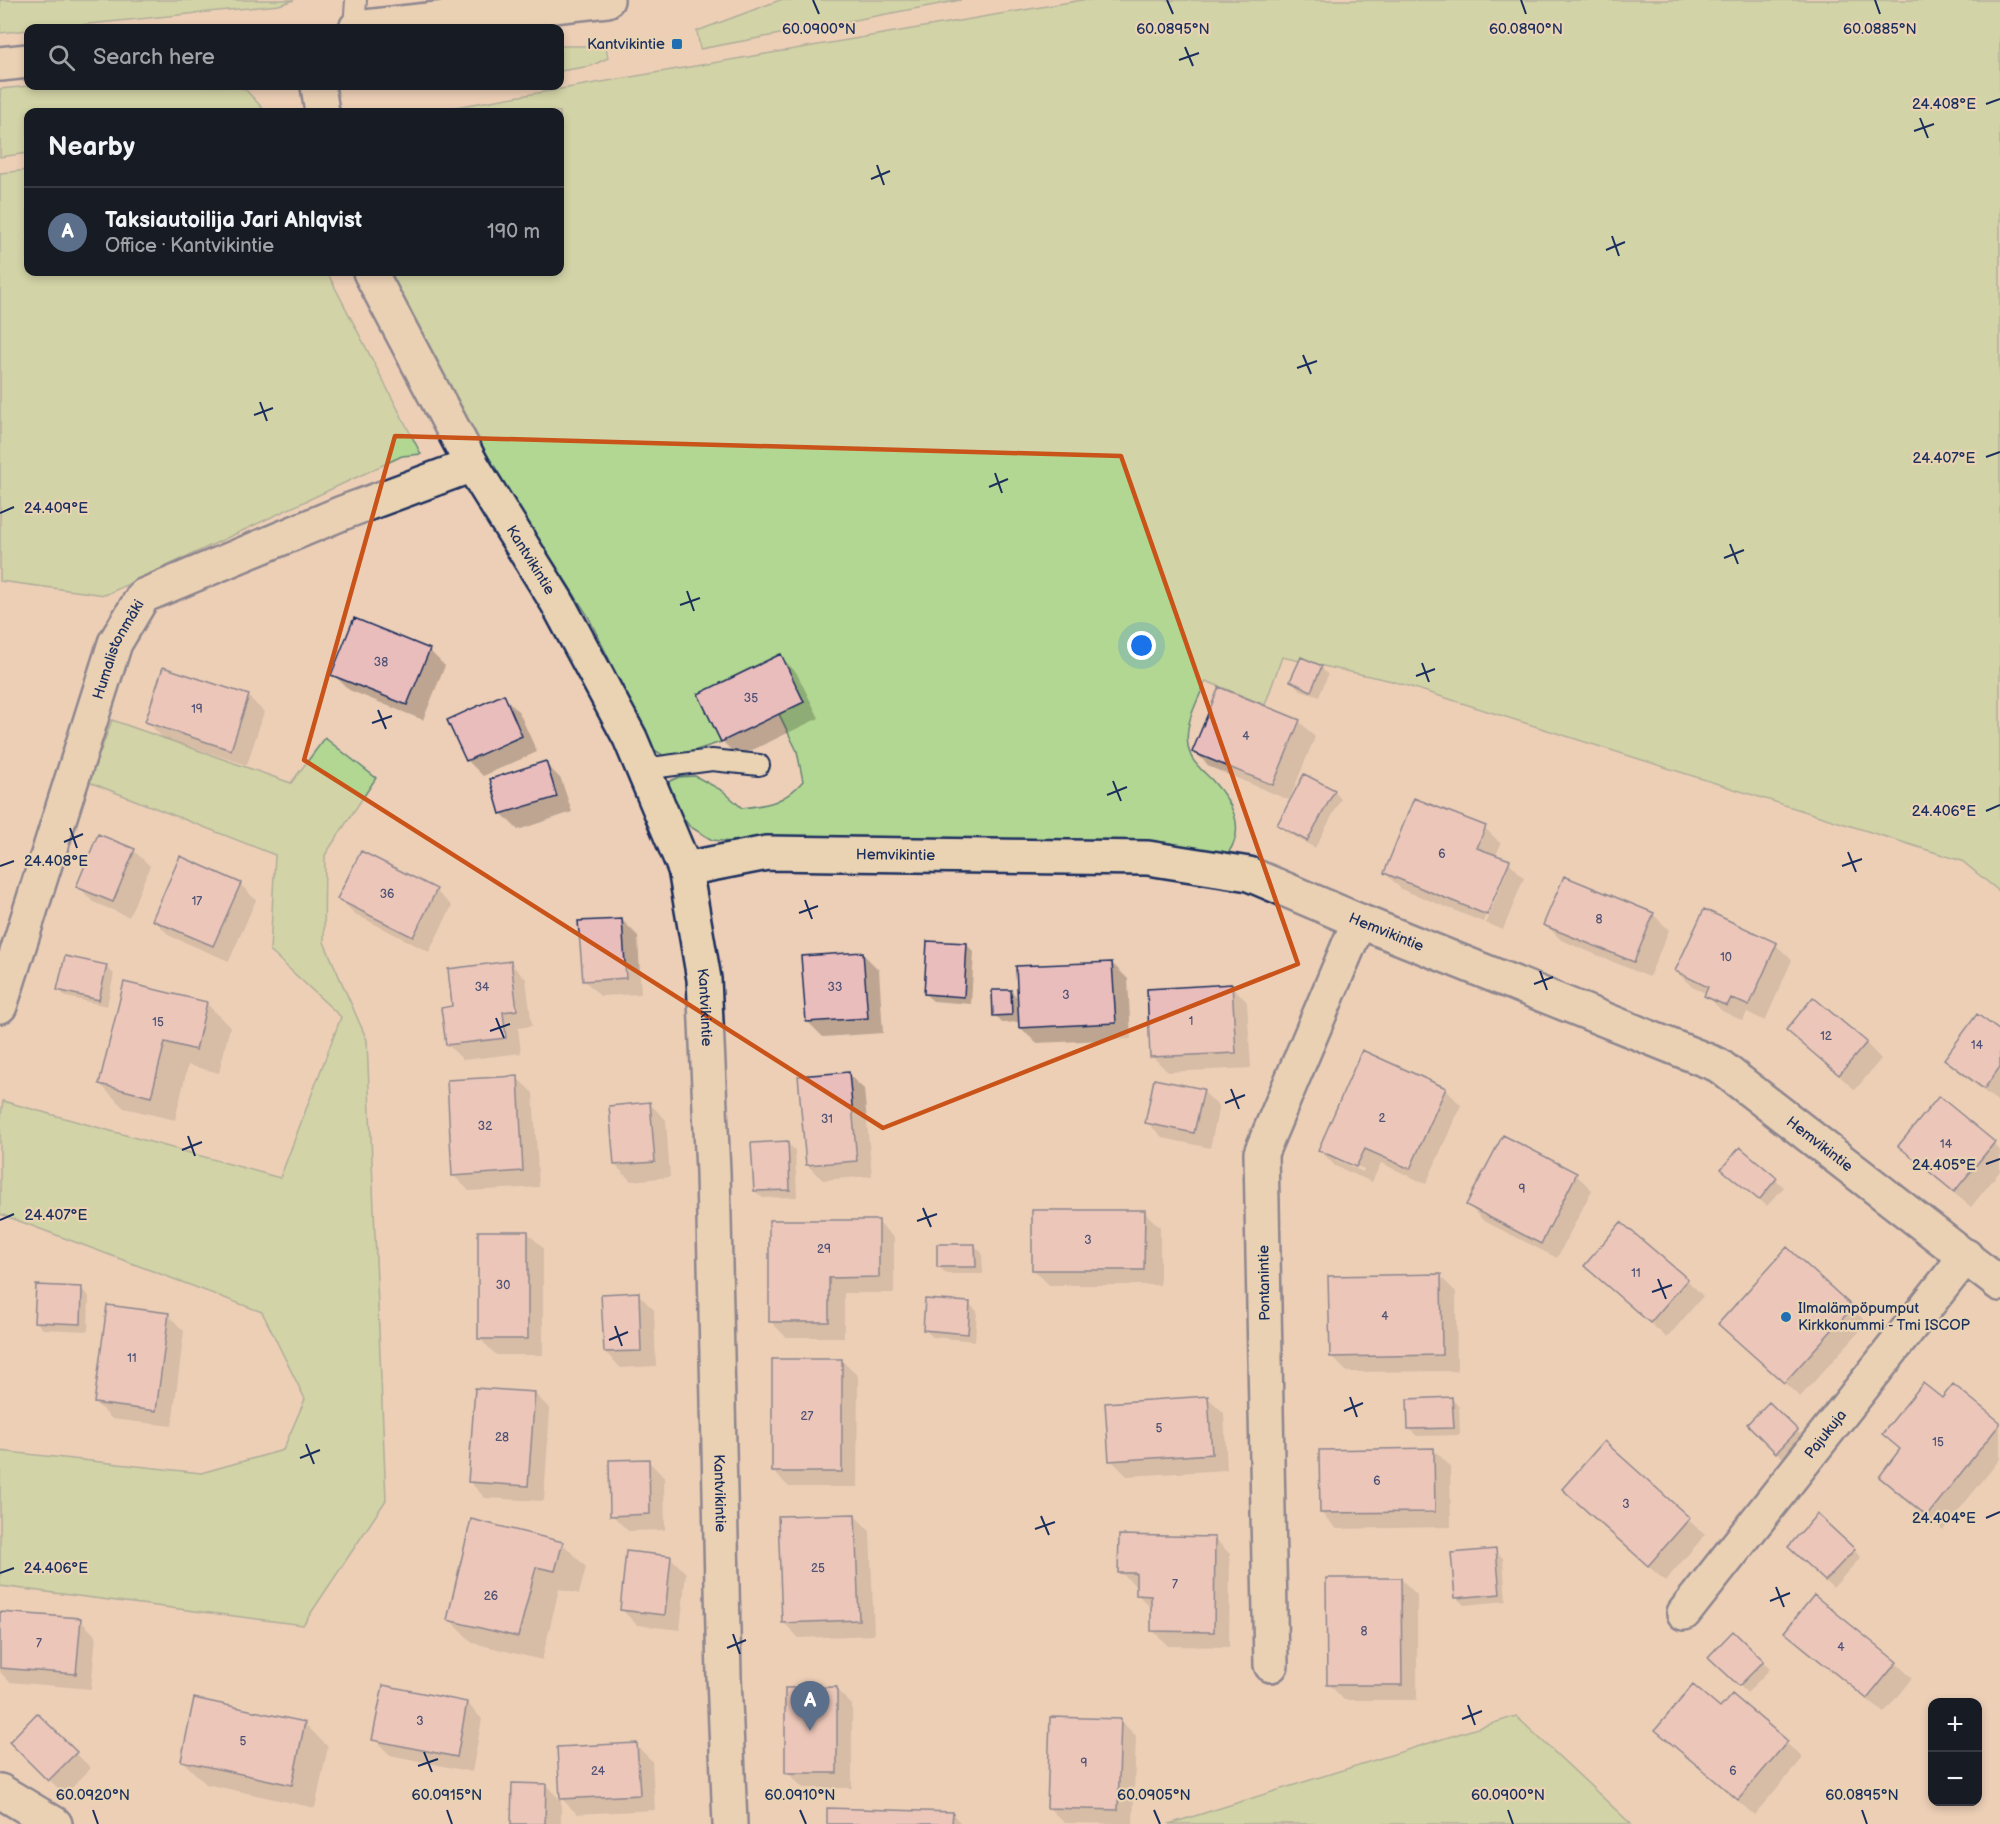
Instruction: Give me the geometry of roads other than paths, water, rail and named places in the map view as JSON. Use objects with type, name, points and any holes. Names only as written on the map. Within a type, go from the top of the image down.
[{"type":"street","points":[[391,24],[607,0]]},
{"type":"street","points":[[0,64],[24,61]]},
{"type":"street","points":[[319,90],[321,108]]},
{"type":"street","name":"Kantvikintie","points":[[372,276],[472,465],[557,602],[630,738],[685,869],[704,979],[713,1172],[724,1677],[730,1824]]},
{"type":"street","name":"Humalistonmäki","points":[[0,1006],[115,643],[142,596],[342,513],[472,465]]},
{"type":"street","name":"Hemvikintie","points":[[685,869],[767,854],[1149,858],[1249,874],[1359,921],[1718,1065],[2000,1284]]},
{"type":"street","name":"Pontanintie","points":[[1271,1665],[1261,1153],[1359,921]]},
{"type":"street","name":"Pajukuja","points":[[1684,1613],[1966,1256]]},
{"type":"street","points":[[0,1791],[55,1824]]},
{"type":"lane","points":[[355,24],[356,0]]},
{"type":"lane","points":[[644,769],[712,760],[759,765]]},
{"type":"place","name":"Kantvikintie","points":[[677,44]]},
{"type":"place","name":"Ilmalämpöpumput Kirkkonummi - Tmi ISCOP","points":[[1786,1317]]},
{"type":"place","name":"Taksiautoilija Jari Ahlqvist","points":[[810,1731]]}]
